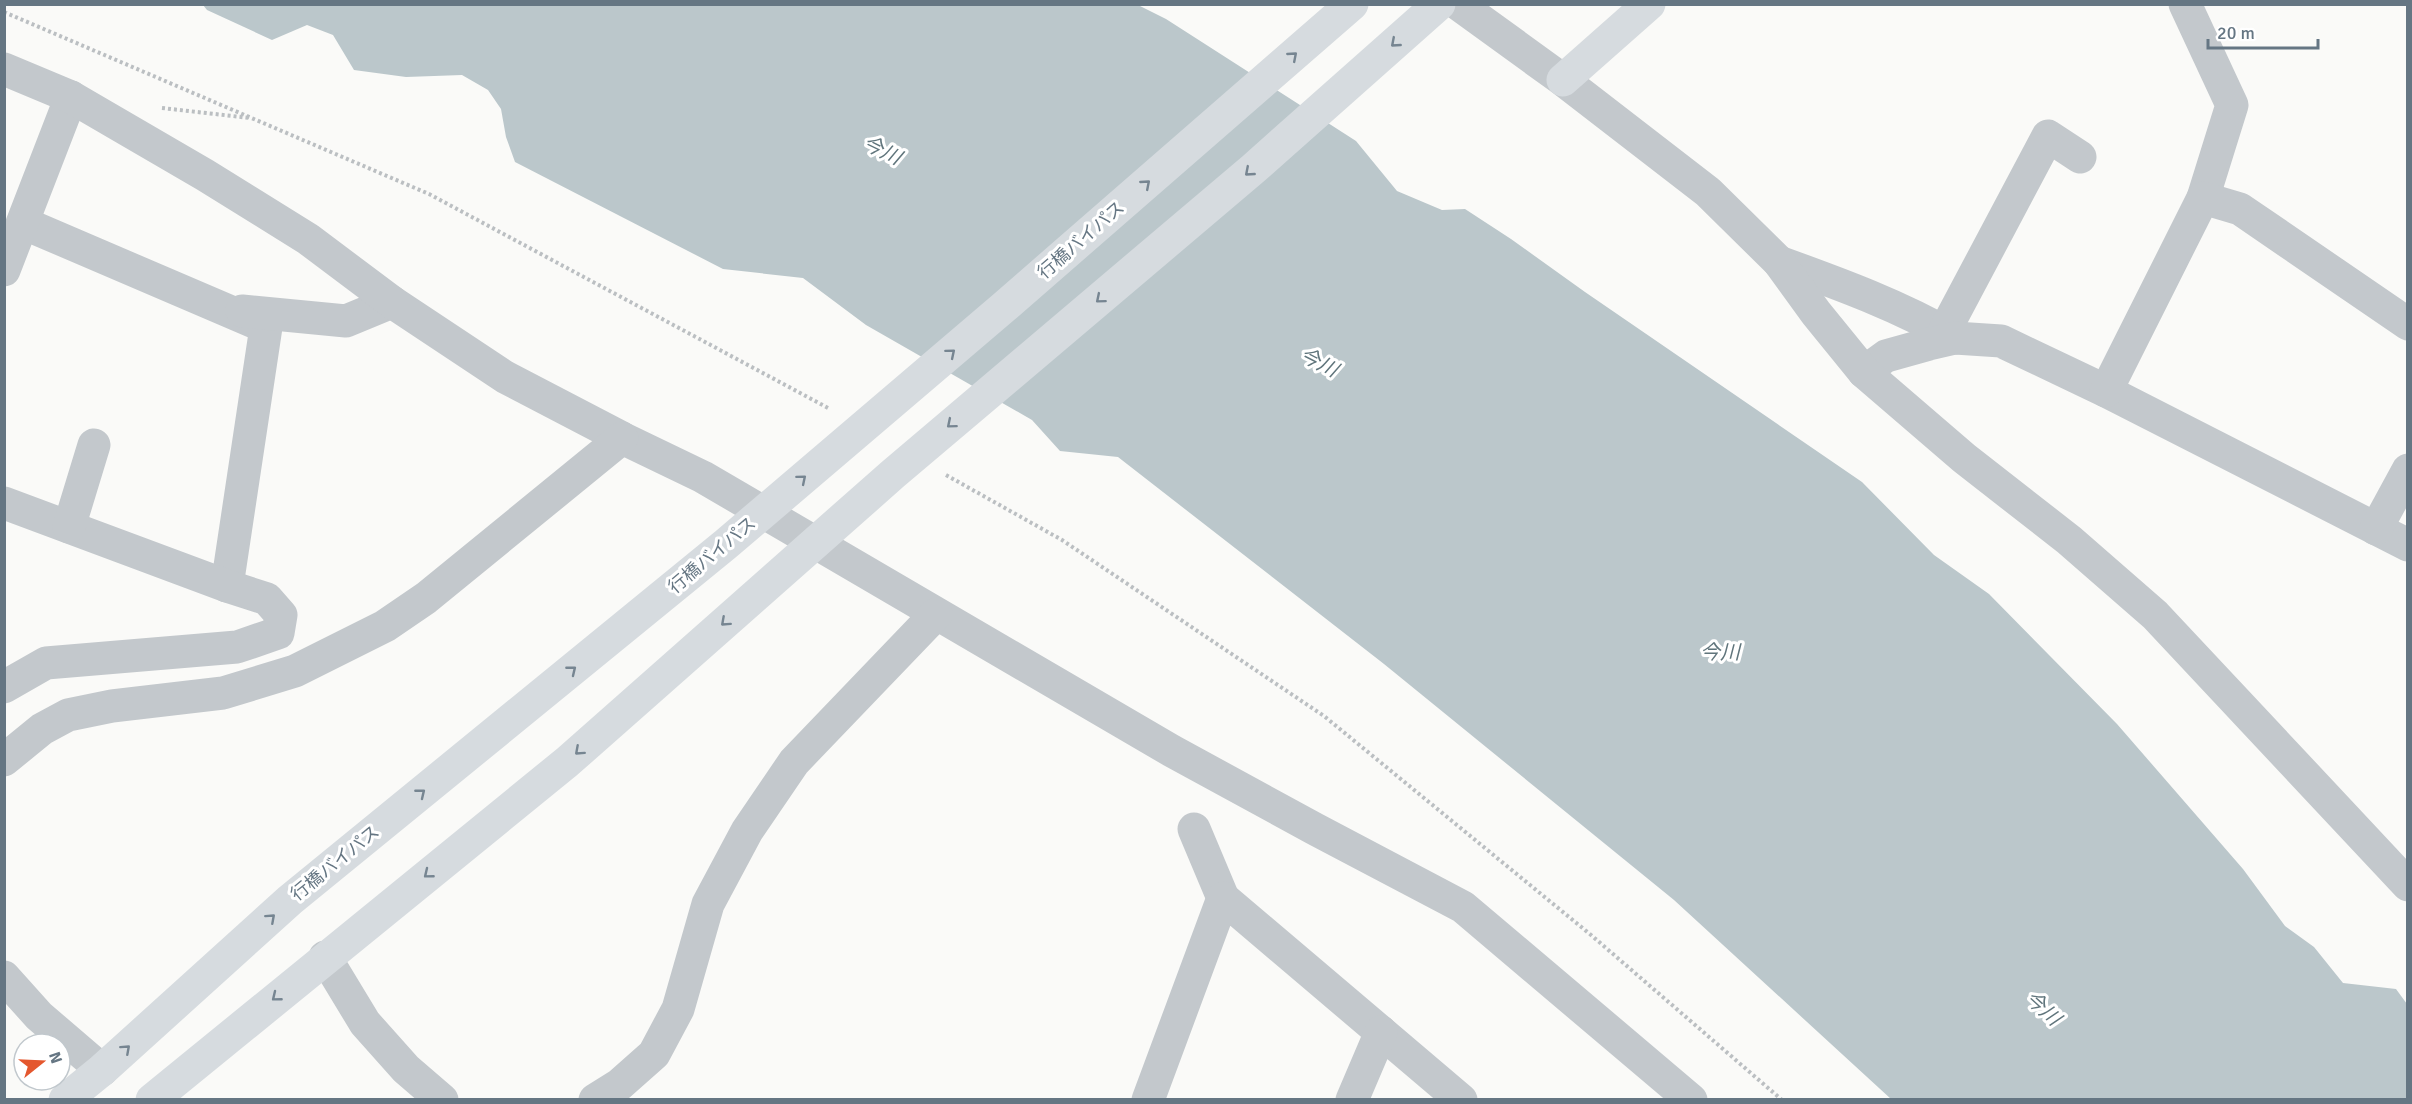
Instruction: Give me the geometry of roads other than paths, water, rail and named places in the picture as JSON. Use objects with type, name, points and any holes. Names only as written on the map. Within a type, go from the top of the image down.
[{"type":"highway","name":"行橋バイパス","points":[[65,1100],[102,1070],[290,900],[726,544],[1004,307],[1352,4]]},
{"type":"highway","points":[[152,1100],[567,762],[901,466],[1253,169],[1439,4]]},
{"type":"highway","points":[[1563,80],[1649,4]]},
{"type":"street","points":[[1458,4],[1563,80],[1708,192],[1779,262],[1816,313],[1864,372],[1964,458],[2069,540],[2155,615],[2408,885]]},
{"type":"street","points":[[2106,391],[2203,198],[2232,105],[2185,4]]},
{"type":"street","points":[[4,69],[71,97],[205,175],[308,239],[392,302],[505,377],[703,477],[1172,751],[1463,907],[1691,1100]]},
{"type":"street","points":[[4,270],[71,97]]},
{"type":"street","points":[[1864,372],[1886,356],[1950,335],[2048,136],[2080,157]]},
{"type":"street","points":[[2203,198],[2240,209],[2408,324]]},
{"type":"street","points":[[23,223],[266,327],[227,586]]},
{"type":"street","points":[[1779,262],[1852,288],[1950,335],[2001,341],[2106,391],[2408,545]]},
{"type":"street","points":[[224,310],[346,321],[392,302]]},
{"type":"street","points":[[4,760],[42,729],[68,715],[112,706],[223,693],[295,671],[375,632],[426,598],[622,438]]},
{"type":"street","points":[[69,527],[94,446]]},
{"type":"street","points":[[2376,529],[2408,470]]},
{"type":"street","points":[[4,503],[227,586],[267,598],[281,615],[279,633],[237,647],[46,663],[4,687]]},
{"type":"street","points":[[595,1100],[619,1085],[654,1054],[678,1009],[708,904],[747,831],[787,772],[936,614]]},
{"type":"street","points":[[1194,829],[1223,898],[1461,1100]]},
{"type":"street","points":[[1148,1100],[1223,898]]},
{"type":"street","points":[[325,957],[365,1023],[406,1069],[442,1100]]},
{"type":"street","points":[[4,977],[39,1016],[102,1070]]},
{"type":"street","points":[[1352,1100],[1381,1032]]},
{"type":"water","name":"今川","points":[[203,5],[1138,5],[1166,19],[1356,141],[1397,191],[1442,210],[1465,209],[1862,482],[1934,555],[1989,594],[2117,724],[2243,869],[2285,926],[2314,947],[2343,983],[2396,989],[2407,1004],[2407,1099],[1891,1099],[1674,900],[1384,664],[1118,457],[1060,451],[1032,420],[866,325],[803,278],[723,269],[515,162],[506,137],[501,109],[488,90],[462,75],[406,77],[354,70],[333,35],[307,25],[272,40],[207,10]]}]
